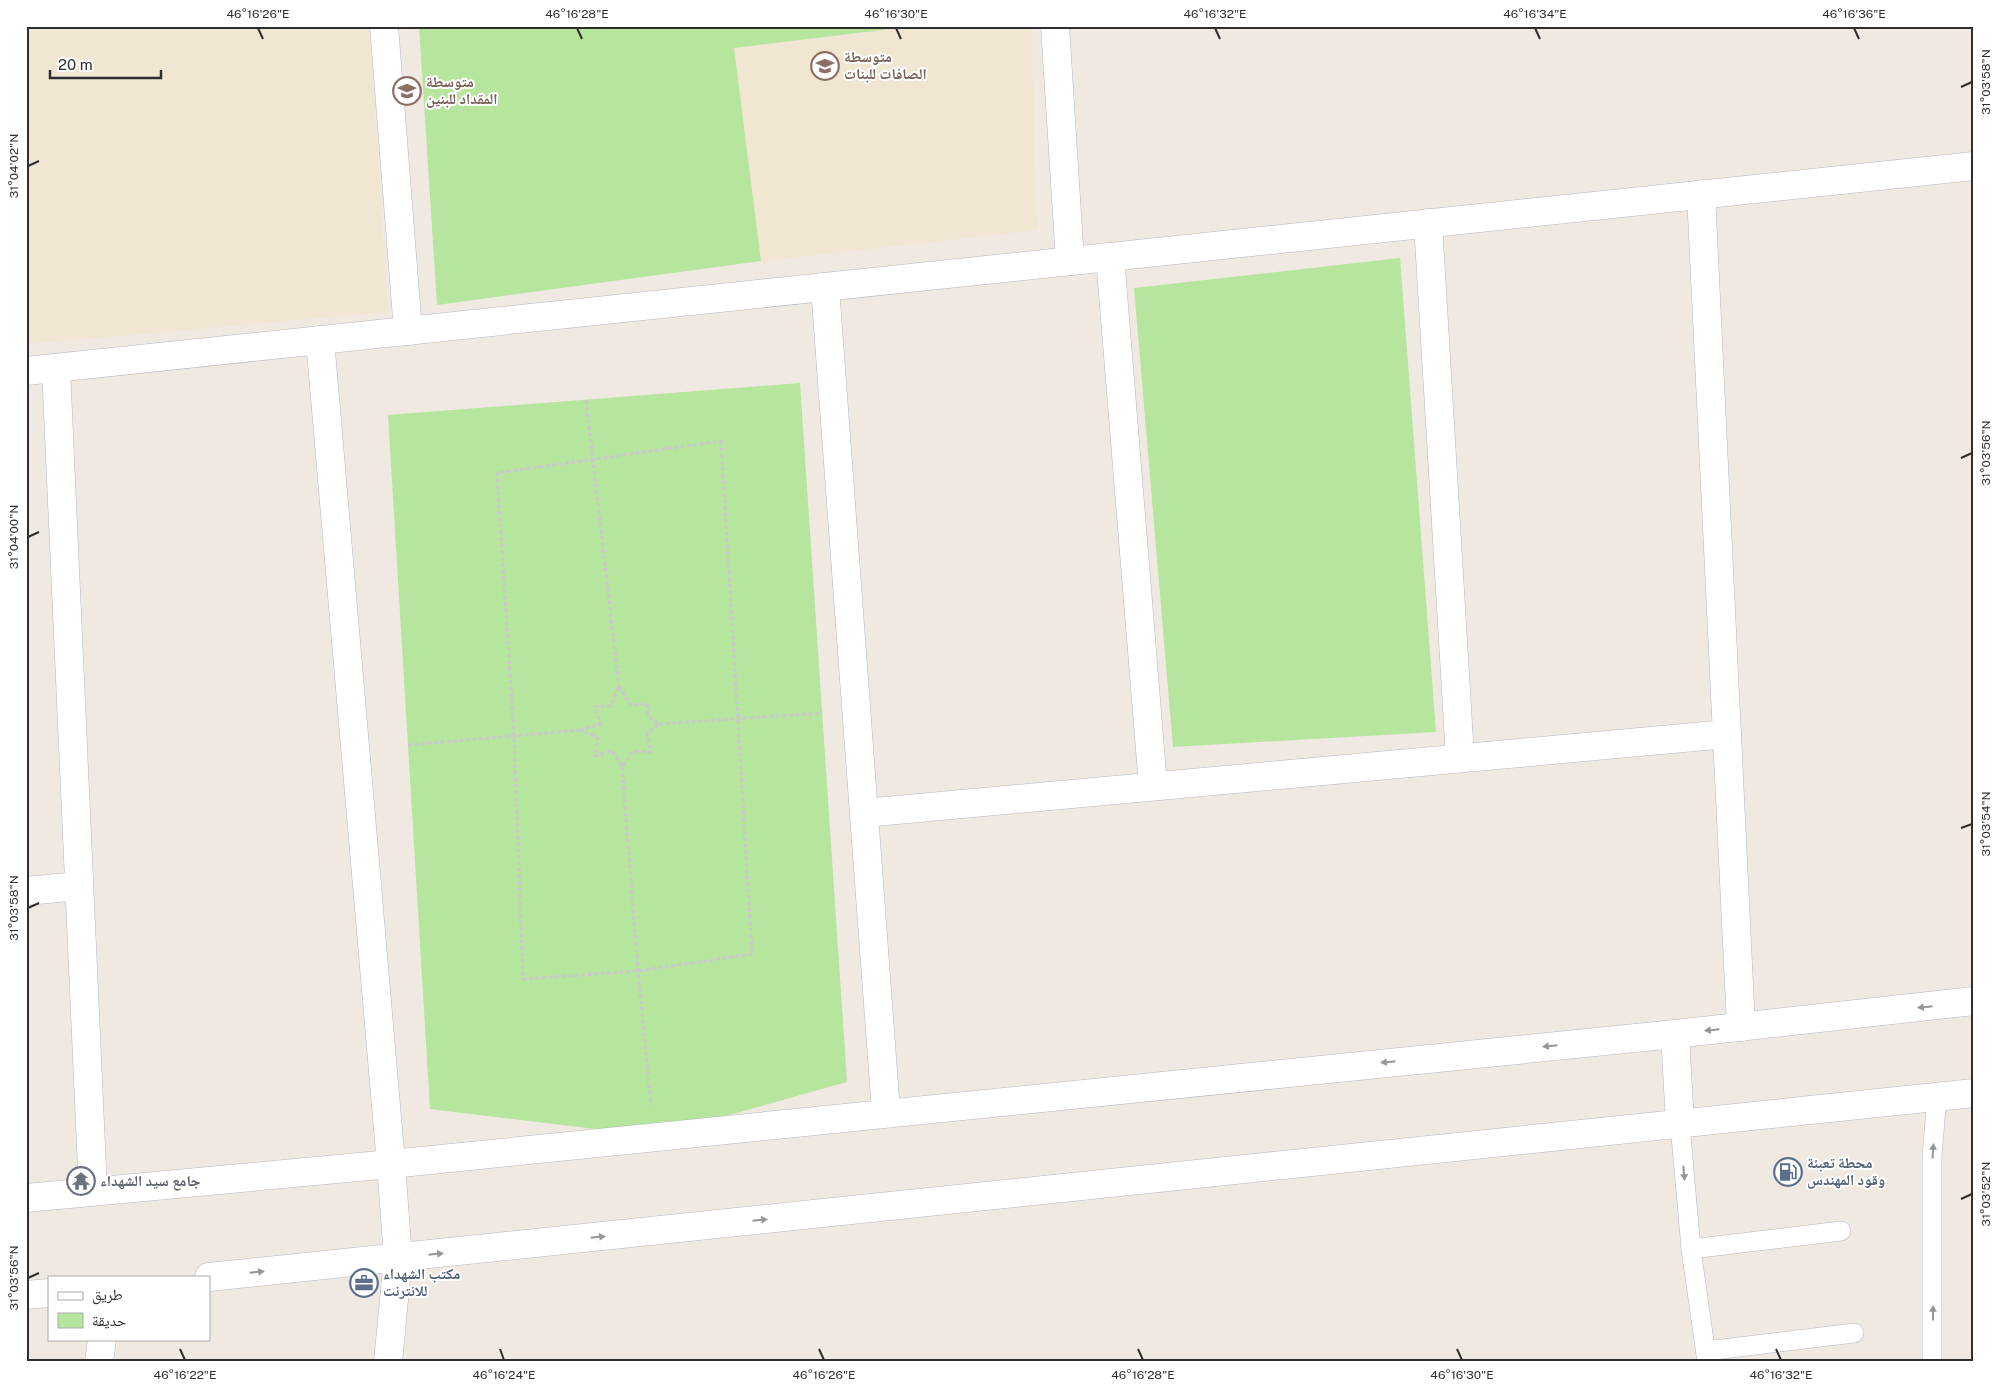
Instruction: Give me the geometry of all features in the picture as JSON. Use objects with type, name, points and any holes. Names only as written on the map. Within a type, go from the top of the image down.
[{"type":"street","points":[[384,26],[408,331]]},
{"type":"street","points":[[1055,26],[1070,261]]},
{"type":"street","points":[[26,372],[1974,166]]},
{"type":"street","points":[[1701,194],[1741,1027]]},
{"type":"street","points":[[1428,223],[1460,758]]},
{"type":"street","points":[[1110,257],[1153,786]]},
{"type":"street","points":[[825,287],[886,1112]]},
{"type":"street","points":[[320,340],[392,1164],[398,1258],[388,1362]]},
{"type":"street","points":[[56,368],[94,1191]]},
{"type":"street","points":[[864,813],[1727,734]]},
{"type":"street","points":[[26,891],[79,886]]},
{"type":"street","points":[[26,1198],[392,1164],[886,1112],[1675,1034],[1974,1001]]},
{"type":"street","points":[[1675,1034],[1680,1124]]},
{"type":"street","points":[[210,1277],[1974,1093]]},
{"type":"street","points":[[26,1295],[48,1293]]},
{"type":"street","points":[[99,1362],[102,1340]]},
{"type":"lane","points":[[1932,1362],[1932,1156],[1937,1096]]},
{"type":"lane","points":[[1680,1124],[1691,1249],[1707,1356],[1854,1333]]},
{"type":"lane","points":[[1691,1249],[1840,1231]]},
{"type":"path","points":[[586,400],[620,686],[631,705],[647,704],[648,716],[659,724]]},
{"type":"path","points":[[721,441],[752,954],[638,971],[523,979],[514,736],[497,473],[593,460],[721,441]]},
{"type":"path","points":[[408,745],[581,730],[600,724],[595,706],[611,706],[620,686]]},
{"type":"path","points":[[622,767],[633,751],[652,752],[647,734],[659,724],[822,713]]},
{"type":"path","points":[[581,730],[598,738],[595,756],[612,752],[622,767],[638,971],[654,1136]]},
{"type":"shaded area","points":[[26,26],[369,26],[388,312],[26,344]]},
{"type":"shaded area","points":[[916,26],[1031,26],[1037,230],[761,261],[734,48]]},
{"type":"green space","points":[[419,26],[916,26],[734,48],[761,261],[437,305]]},
{"type":"green space","points":[[1400,258],[1436,732],[1173,747],[1134,288]]},
{"type":"green space","points":[[800,383],[847,1082],[654,1136],[430,1109],[388,415]]},
{"type":"place","name":"متوسطة الصافات للبنات","points":[[825,66]]},
{"type":"place","name":"متوسطة المقداد للبنين","points":[[407,91]]},
{"type":"place","name":"محطة تعبئة وقود المهندس","points":[[1788,1172]]},
{"type":"place","name":"جامع سيد الشهداء","points":[[81,1181]]},
{"type":"place","name":"مكتب الشهداء للانترنت","points":[[364,1283]]}]
